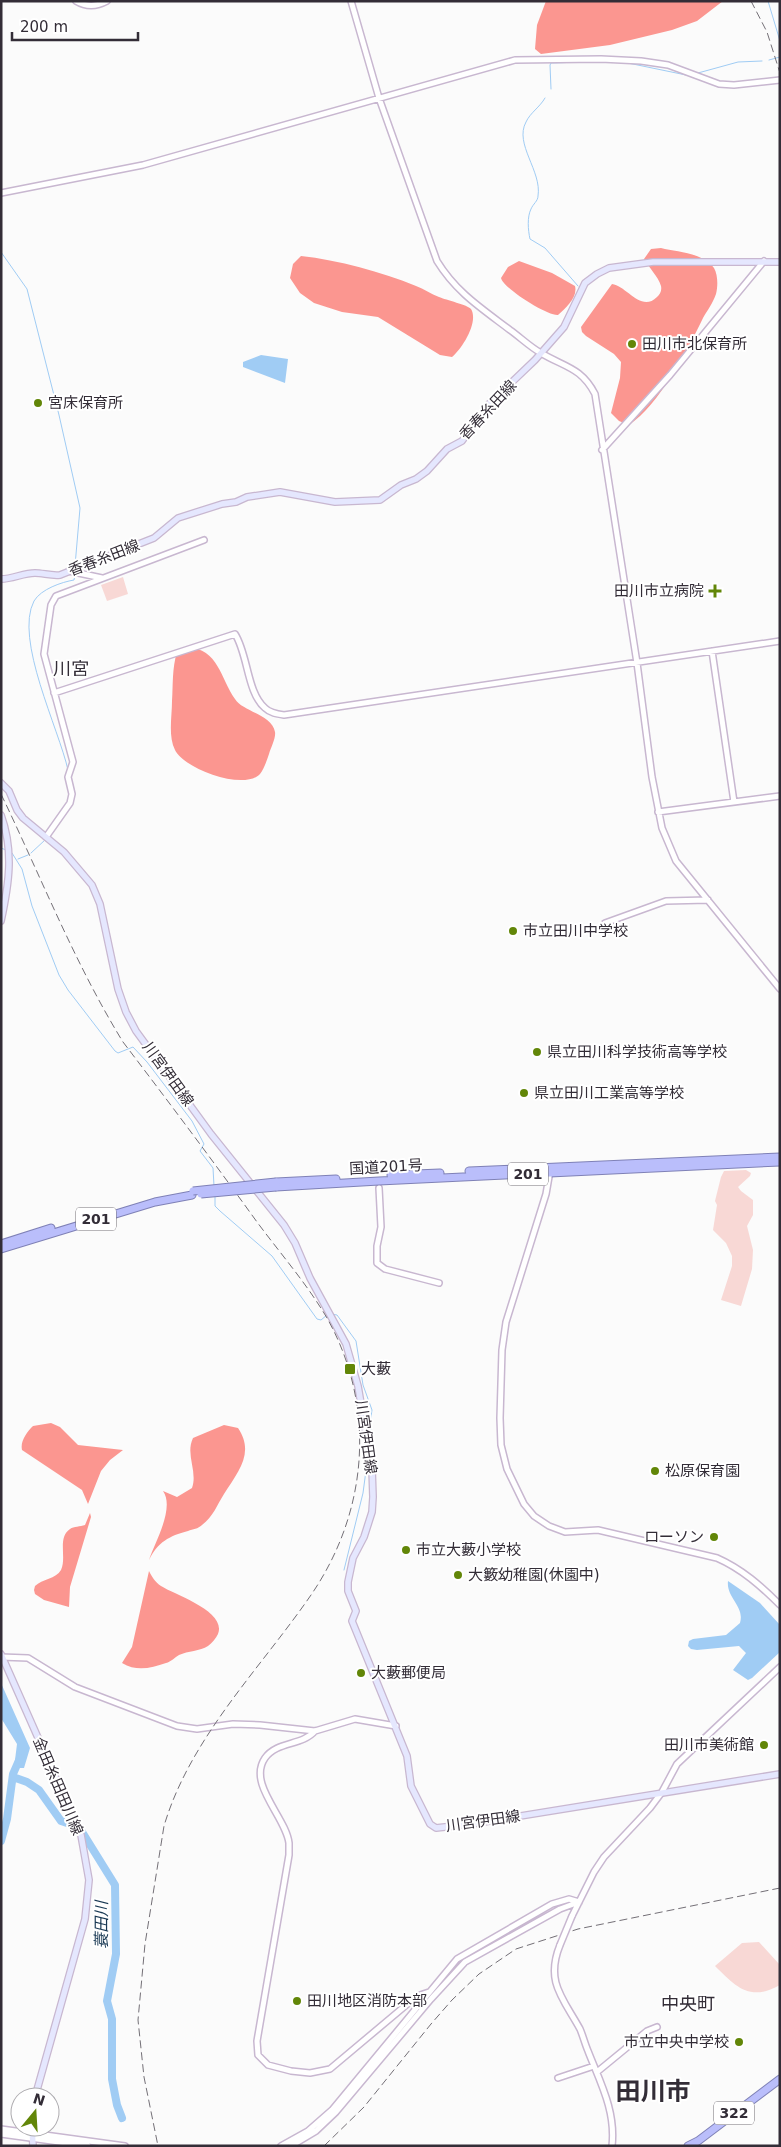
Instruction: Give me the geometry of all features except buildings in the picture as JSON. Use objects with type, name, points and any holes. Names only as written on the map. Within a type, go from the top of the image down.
[{"type":"highway","name":"国道201号","points":[[1,1244],[148,1200],[192,1193],[276,1184],[397,1180],[780,1157]]},
{"type":"highway","name":"国道201号","points":[[550,1171],[780,1162]]},
{"type":"highway","name":"国道201号","points":[[1,1249],[155,1202],[192,1193]]},
{"type":"highway","name":"322","points":[[688,2146],[698,2141],[780,2079]]},
{"type":"main road","name":"香春糸田線","points":[[1,579],[10,579],[36,573],[54,576],[69,571],[154,538],[178,518],[222,504],[236,502],[247,497],[280,492],[335,502],[380,500],[400,485],[428,472],[447,449],[462,441],[489,404],[521,375],[564,326],[585,283],[597,274],[609,268],[652,262],[780,262]]},
{"type":"main road","name":"川宮伊田線","points":[[1,783],[9,791],[17,810],[64,852],[92,885],[96,894],[118,989],[126,1012],[136,1031],[211,1134],[284,1225],[346,1345],[358,1386],[372,1468],[373,1497],[372,1512],[349,1573],[348,1591],[356,1611],[352,1621],[407,1756],[411,1786],[430,1824],[436,1828],[588,1806],[662,1792],[780,1774]]},
{"type":"main road","points":[[1,815],[9,845],[10,866],[9,886],[1,921]]},
{"type":"main road","name":"金田糸田田川線","points":[[2,1656],[81,1835],[89,1880],[86,1918],[38,2087]]},
{"type":"street","points":[[76,1],[84,6],[107,1]]},
{"type":"street","points":[[351,1],[379,98],[437,262],[450,281],[460,291],[541,353],[582,375],[590,384],[595,394],[602,450],[662,828],[676,861],[780,989]]},
{"type":"street","points":[[1,193],[144,165],[515,60],[530,58],[641,61],[668,65],[719,84],[734,85],[780,80]]},
{"type":"street","points":[[602,450],[670,375],[764,261]]},
{"type":"street","points":[[46,837],[70,802],[72,794],[68,777],[73,762],[44,654],[51,605],[56,596],[204,540]]},
{"type":"street","points":[[69,571],[103,578]]},
{"type":"street","points":[[54,693],[235,634],[260,702],[273,713],[284,715],[780,641]]},
{"type":"street","points":[[712,651],[734,802]]},
{"type":"street","points":[[658,812],[780,796]]},
{"type":"street","points":[[605,923],[666,900],[708,900]]},
{"type":"street","points":[[550,1171],[546,1194],[506,1322],[502,1350],[501,1445],[507,1468],[524,1504],[534,1516],[549,1526],[565,1532],[598,1530],[717,1558],[732,1565],[749,1577],[780,1605]]},
{"type":"street","points":[[379,1188],[381,1227],[377,1246],[377,1264],[385,1269],[439,1283]]},
{"type":"street","points":[[2,1656],[28,1658],[75,1687],[177,1726],[197,1729],[233,1724],[315,1731],[355,1719],[396,1726]]},
{"type":"street","points":[[612,2146],[612,2118],[596,2069],[580,2030],[562,2001],[554,1974],[554,1959],[572,1916],[594,1872],[604,1857],[662,1792],[677,1764],[686,1754],[780,1667]]},
{"type":"street","points":[[315,1731],[310,1736],[277,1748],[266,1757],[260,1768],[261,1782],[282,1825],[289,1842],[289,1848],[257,2041],[258,2055],[268,2065],[290,2071],[310,2073],[330,2069],[414,1998],[429,1992]]},
{"type":"street","points":[[424,2003],[429,1992],[449,1966],[470,1950],[552,1904],[570,1899],[579,1902]]},
{"type":"street","points":[[291,2146],[316,2131],[424,2003],[457,1970],[475,1956],[508,1937],[560,1909],[579,1902]]},
{"type":"street","points":[[505,1931],[508,1937]]},
{"type":"street","points":[[414,1998],[424,2003]]},
{"type":"street","points":[[558,2078],[596,2069],[647,2030],[656,2027]]},
{"type":"street","points":[[280,2146],[302,2135],[348,2094]]},
{"type":"street","points":[[49,2137],[88,2146]]},
{"type":"street","points":[[60,2137],[126,2146]]},
{"type":"shaded area","points":[[546,1],[723,1],[697,21],[672,30],[610,45],[541,54],[535,49],[537,25]]},
{"type":"shaded area","points":[[661,248],[697,256],[710,263],[716,274],[717,291],[712,304],[671,376],[651,404],[629,425],[619,421],[611,413],[620,378],[621,362],[614,354],[586,336],[582,332],[581,327],[612,284],[645,302],[657,297],[661,286],[644,259],[651,249]]},
{"type":"shaded area","points":[[301,256],[330,260],[374,271],[466,306],[471,309],[473,314],[473,321],[468,335],[452,357],[440,355],[378,317],[342,312],[314,303],[300,293],[290,278],[293,264]]},
{"type":"shaded area","points":[[519,261],[552,273],[575,286],[573,298],[568,306],[558,315],[536,306],[504,283],[501,278],[508,267]]},
{"type":"shaded area","points":[[123,577],[128,594],[107,601],[101,585]]},
{"type":"shaded area","points":[[187,647],[206,653],[217,666],[235,699],[244,707],[269,721],[273,726],[275,737],[263,770],[252,779],[228,779],[215,776],[190,764],[175,750],[171,733],[173,670],[177,652]]},
{"type":"shaded area","points":[[746,1170],[751,1173],[750,1176],[738,1187],[753,1200],[753,1215],[747,1226],[753,1250],[752,1269],[741,1306],[721,1300],[732,1266],[732,1256],[726,1243],[713,1230],[717,1205],[715,1201],[724,1171]]},
{"type":"shaded area","points":[[51,1423],[60,1427],[78,1445],[123,1450],[110,1460],[101,1471],[88,1504],[82,1490],[22,1450],[23,1440],[33,1426]]},
{"type":"shaded area","points":[[224,1425],[238,1428],[243,1437],[245,1454],[239,1470],[206,1522],[197,1528],[175,1535],[160,1544],[149,1560],[165,1516],[167,1506],[163,1491],[177,1497],[192,1488],[194,1475],[190,1451],[193,1438]]},
{"type":"shaded area","points":[[90,1513],[91,1517],[70,1587],[69,1607],[44,1600],[35,1594],[35,1586],[59,1573],[63,1565],[63,1542],[66,1533],[72,1528],[85,1525]]},
{"type":"shaded area","points":[[149,1571],[161,1586],[208,1611],[215,1618],[219,1626],[218,1634],[205,1648],[179,1655],[170,1662],[149,1668],[133,1668],[122,1663],[132,1647]]},
{"type":"shaded area","points":[[759,1942],[780,1965],[780,1985],[769,1990],[752,1992],[737,1986],[715,1966],[742,1943]]},
{"type":"water","points":[[261,355],[288,359],[285,383],[243,367],[243,362]]},
{"type":"water","points":[[728,1581],[760,1603],[780,1625],[780,1652],[748,1680],[733,1670],[746,1653],[739,1646],[697,1650],[691,1649],[688,1646],[689,1641],[693,1639],[726,1635],[740,1623],[740,1612],[728,1587]]},
{"type":"water","points":[[1,1683],[30,1748],[24,1768],[14,1768],[17,1744],[1,1718]]},
{"type":"waterway","points":[[768,1],[780,41]]},
{"type":"waterway","points":[[769,60],[780,57]]},
{"type":"waterway","points":[[698,73],[738,62],[762,61]]},
{"type":"waterway","points":[[551,89],[551,63],[582,62]]},
{"type":"waterway","points":[[628,63],[686,75]]},
{"type":"waterway","points":[[545,98],[532,113],[523,130],[523,139],[538,187],[538,198],[529,216],[529,235],[530,239],[545,248],[578,286]]},
{"type":"waterway","points":[[1,252],[27,289],[59,415],[80,508],[75,566]]},
{"type":"waterway","points":[[68,770],[40,684],[30,638],[29,617],[37,597],[52,587],[74,580],[75,575]]},
{"type":"waterway","points":[[61,819],[74,799],[74,789],[70,776]]},
{"type":"waterway","points":[[31,853],[45,840]]},
{"type":"waterway","points":[[1,848],[6,850]]},
{"type":"waterway","points":[[12,853],[22,869],[32,906],[59,975],[68,990],[115,1051],[118,1053],[133,1047],[147,1062],[192,1121],[204,1144],[200,1151],[213,1168],[214,1186]]},
{"type":"waterway","points":[[18,859],[28,855]]},
{"type":"waterway","points":[[215,1195],[215,1206],[272,1256],[317,1319],[321,1320],[327,1315]]},
{"type":"waterway","points":[[331,1314],[337,1315],[356,1341],[363,1385],[372,1410],[371,1429]]},
{"type":"waterway","points":[[344,1570],[363,1493],[367,1463]]},
{"type":"waterway","points":[[1,1841],[7,1819],[13,1774],[20,1758]]},
{"type":"waterway","name":"蓑田川","points":[[13,1777],[27,1782],[39,1790],[61,1821],[79,1827],[115,1885],[116,1954],[107,2001],[112,2019],[112,2079],[117,2105],[122,2118]]},
{"type":"railway","points":[[751,1],[767,32],[780,73]]},
{"type":"railway","points":[[1,794],[89,982],[123,1042],[302,1281],[327,1318],[343,1352],[354,1387],[359,1423],[359,1459],[354,1494],[345,1529],[330,1563],[311,1595],[208,1734],[176,1794],[164,1826],[145,1944],[138,2020],[144,2077],[158,2146]]},
{"type":"railway","points":[[324,2146],[364,2107],[452,2000],[479,1974],[516,1949],[578,1929],[780,1888]]},
{"type":"place","name":"田川市北保育所","points":[[632,344]]},
{"type":"place","name":"宮床保育所","points":[[38,403]]},
{"type":"place","name":"田川市立病院","points":[[715,591]]},
{"type":"place","name":"市立田川中学校","points":[[513,931]]},
{"type":"place","name":"県立田川科学技術高等学校","points":[[537,1052]]},
{"type":"place","name":"県立田川工業高等学校","points":[[524,1093]]},
{"type":"place","name":"大藪","points":[[350,1369]]},
{"type":"place","name":"松原保育園","points":[[655,1471]]},
{"type":"place","name":"ローソン","points":[[714,1537]]},
{"type":"place","name":"市立大藪小学校","points":[[406,1550]]},
{"type":"place","name":"大籔幼稚園(休園中)","points":[[458,1575]]},
{"type":"place","name":"大藪郵便局","points":[[361,1673]]},
{"type":"place","name":"田川市美術館","points":[[764,1745]]},
{"type":"place","name":"田川地区消防本部","points":[[297,2001]]},
{"type":"place","name":"市立中央中学校","points":[[739,2042]]},
{"type":"district","name":"川宮","points":[[71,668]]},
{"type":"district","name":"中央町","points":[[688,2003]]},
{"type":"district","name":"田川市","points":[[653,2091]]}]
